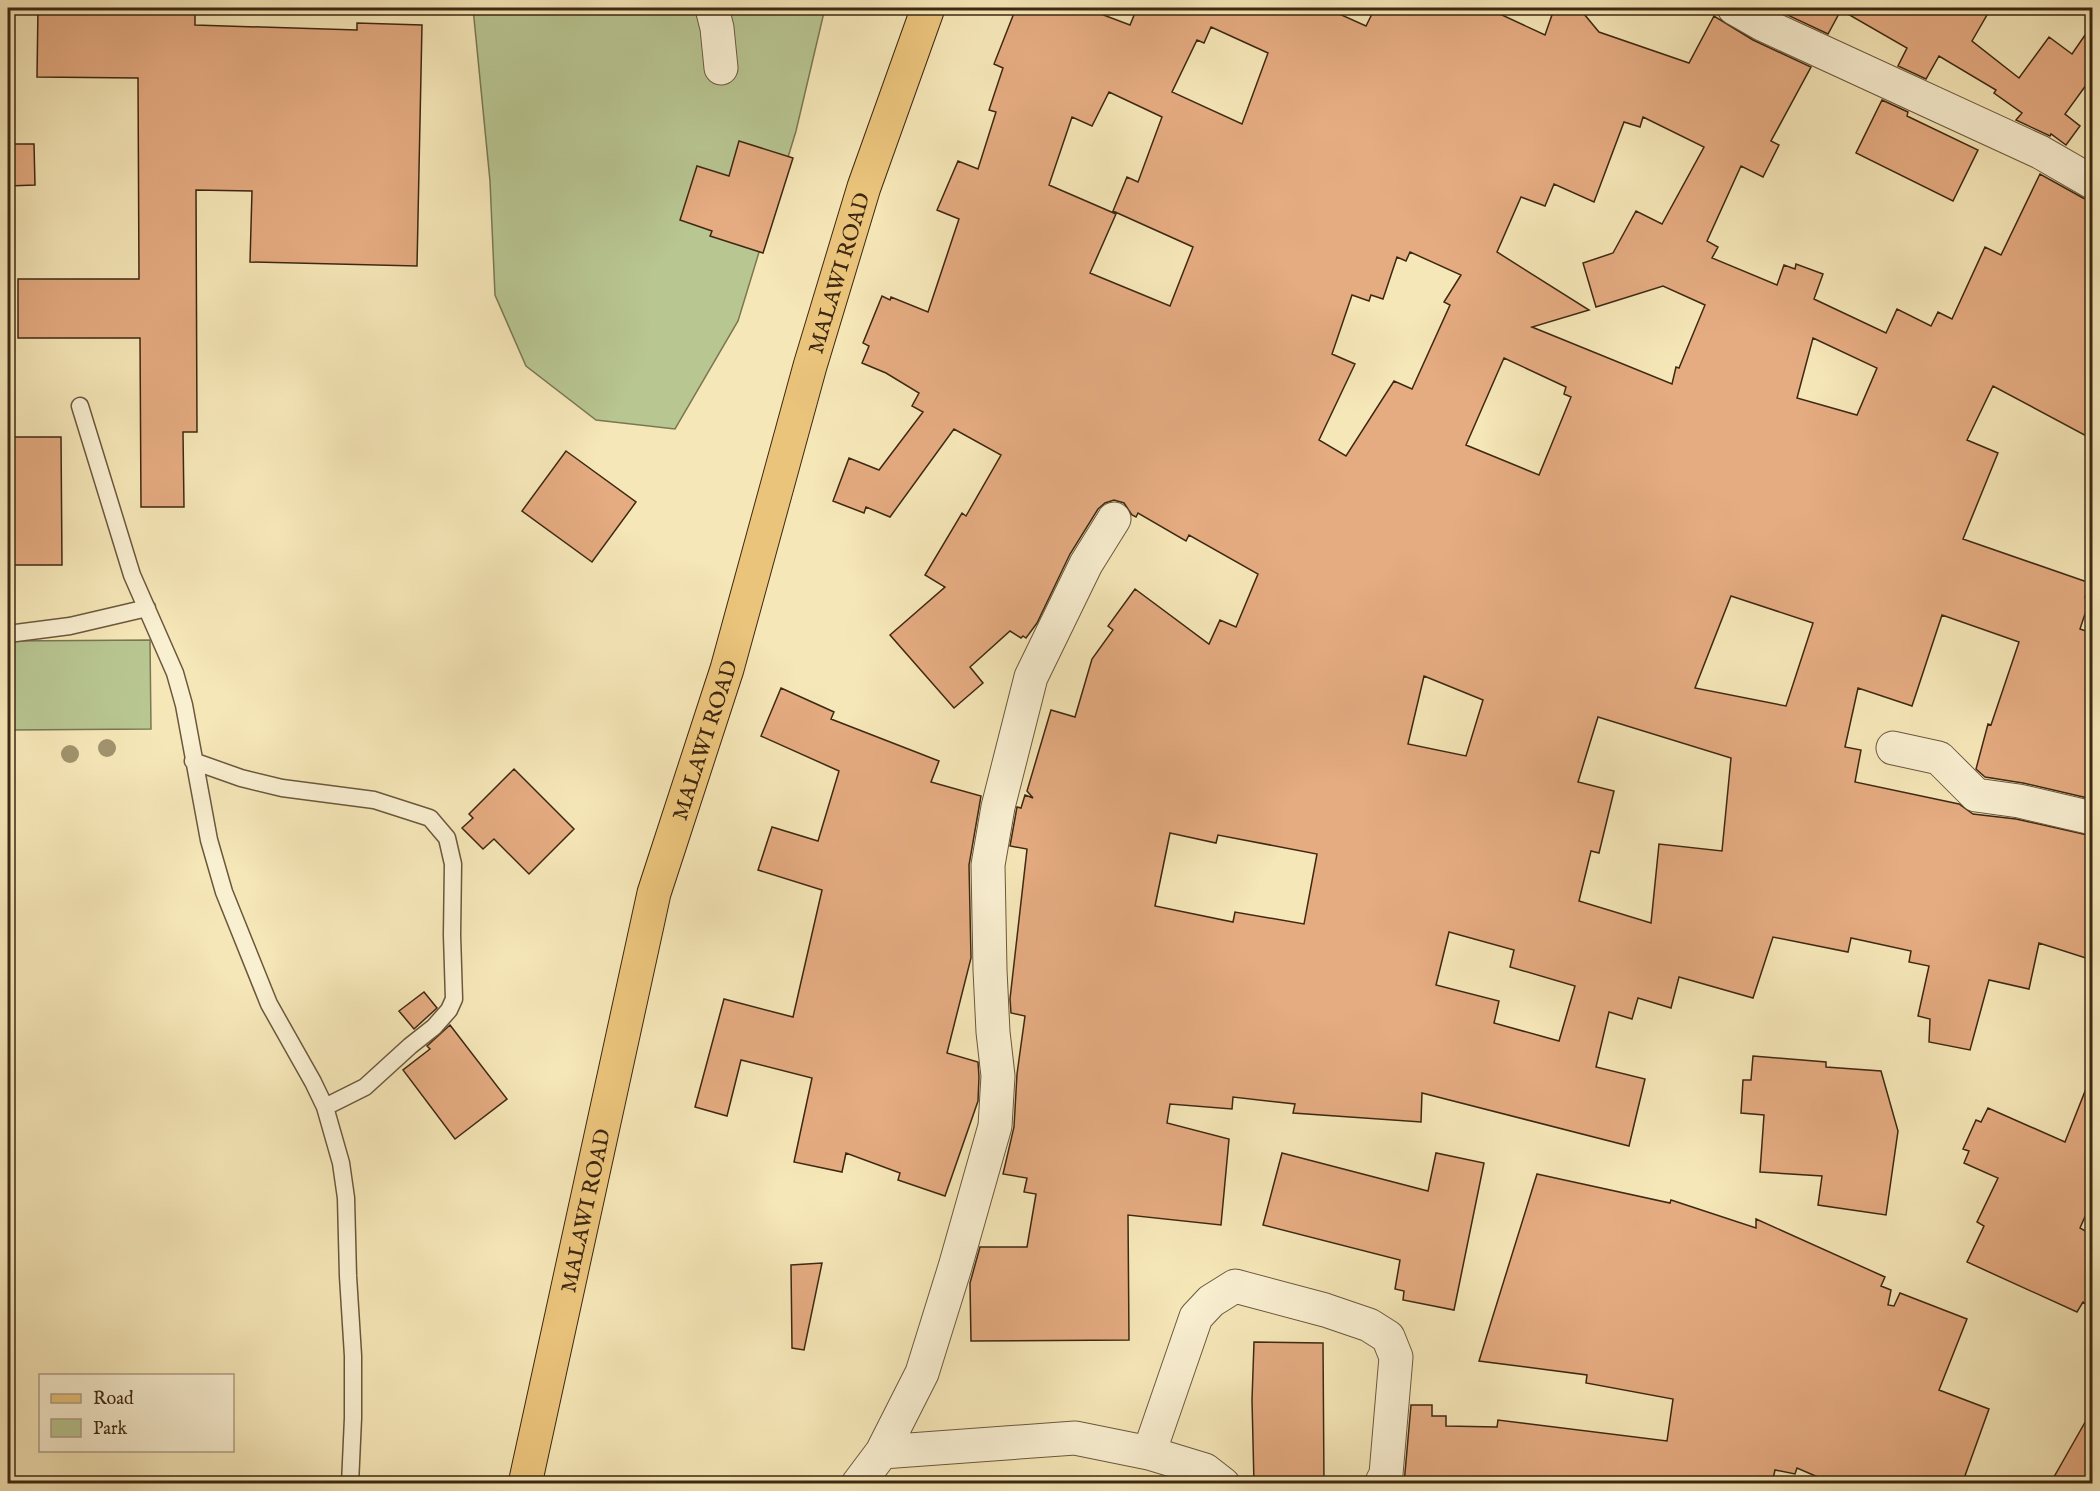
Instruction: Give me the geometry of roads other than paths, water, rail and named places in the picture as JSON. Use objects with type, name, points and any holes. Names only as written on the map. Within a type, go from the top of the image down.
[{"type":"main road","name":"MALAWI ROAD","points":[[525,1484],[654,893],[727,669],[810,366],[864,188],[928,8]]},
{"type":"street","points":[[712,8],[717,28],[721,68]]},
{"type":"street","points":[[1734,8],[1762,24],[2040,152],[2092,182]]},
{"type":"street","points":[[858,1484],[882,1452],[922,1373],[995,1126],[998,1076],[990,970],[988,865],[998,807],[1031,677],[1086,564],[1114,519]]},
{"type":"street","points":[[1893,748],[1939,758],[1976,795],[2019,801],[2092,818]]},
{"type":"street","points":[[1149,1453],[1196,1317],[1210,1301],[1234,1286],[1325,1310],[1369,1325],[1388,1337],[1396,1357],[1386,1474],[1381,1484]]},
{"type":"street","points":[[882,1452],[1075,1438],[1149,1453],[1205,1470],[1223,1484]]},
{"type":"lane","points":[[80,406],[120,541],[175,673],[184,705],[209,840],[224,892],[269,1004],[325,1107],[341,1163],[346,1198],[353,1356],[350,1484]]},
{"type":"lane","points":[[8,634],[70,626],[147,608]]},
{"type":"lane","points":[[193,761],[241,778],[282,788],[374,800],[430,818],[447,838],[453,864],[454,999],[449,1010],[434,1027],[365,1087],[325,1107]]}]
